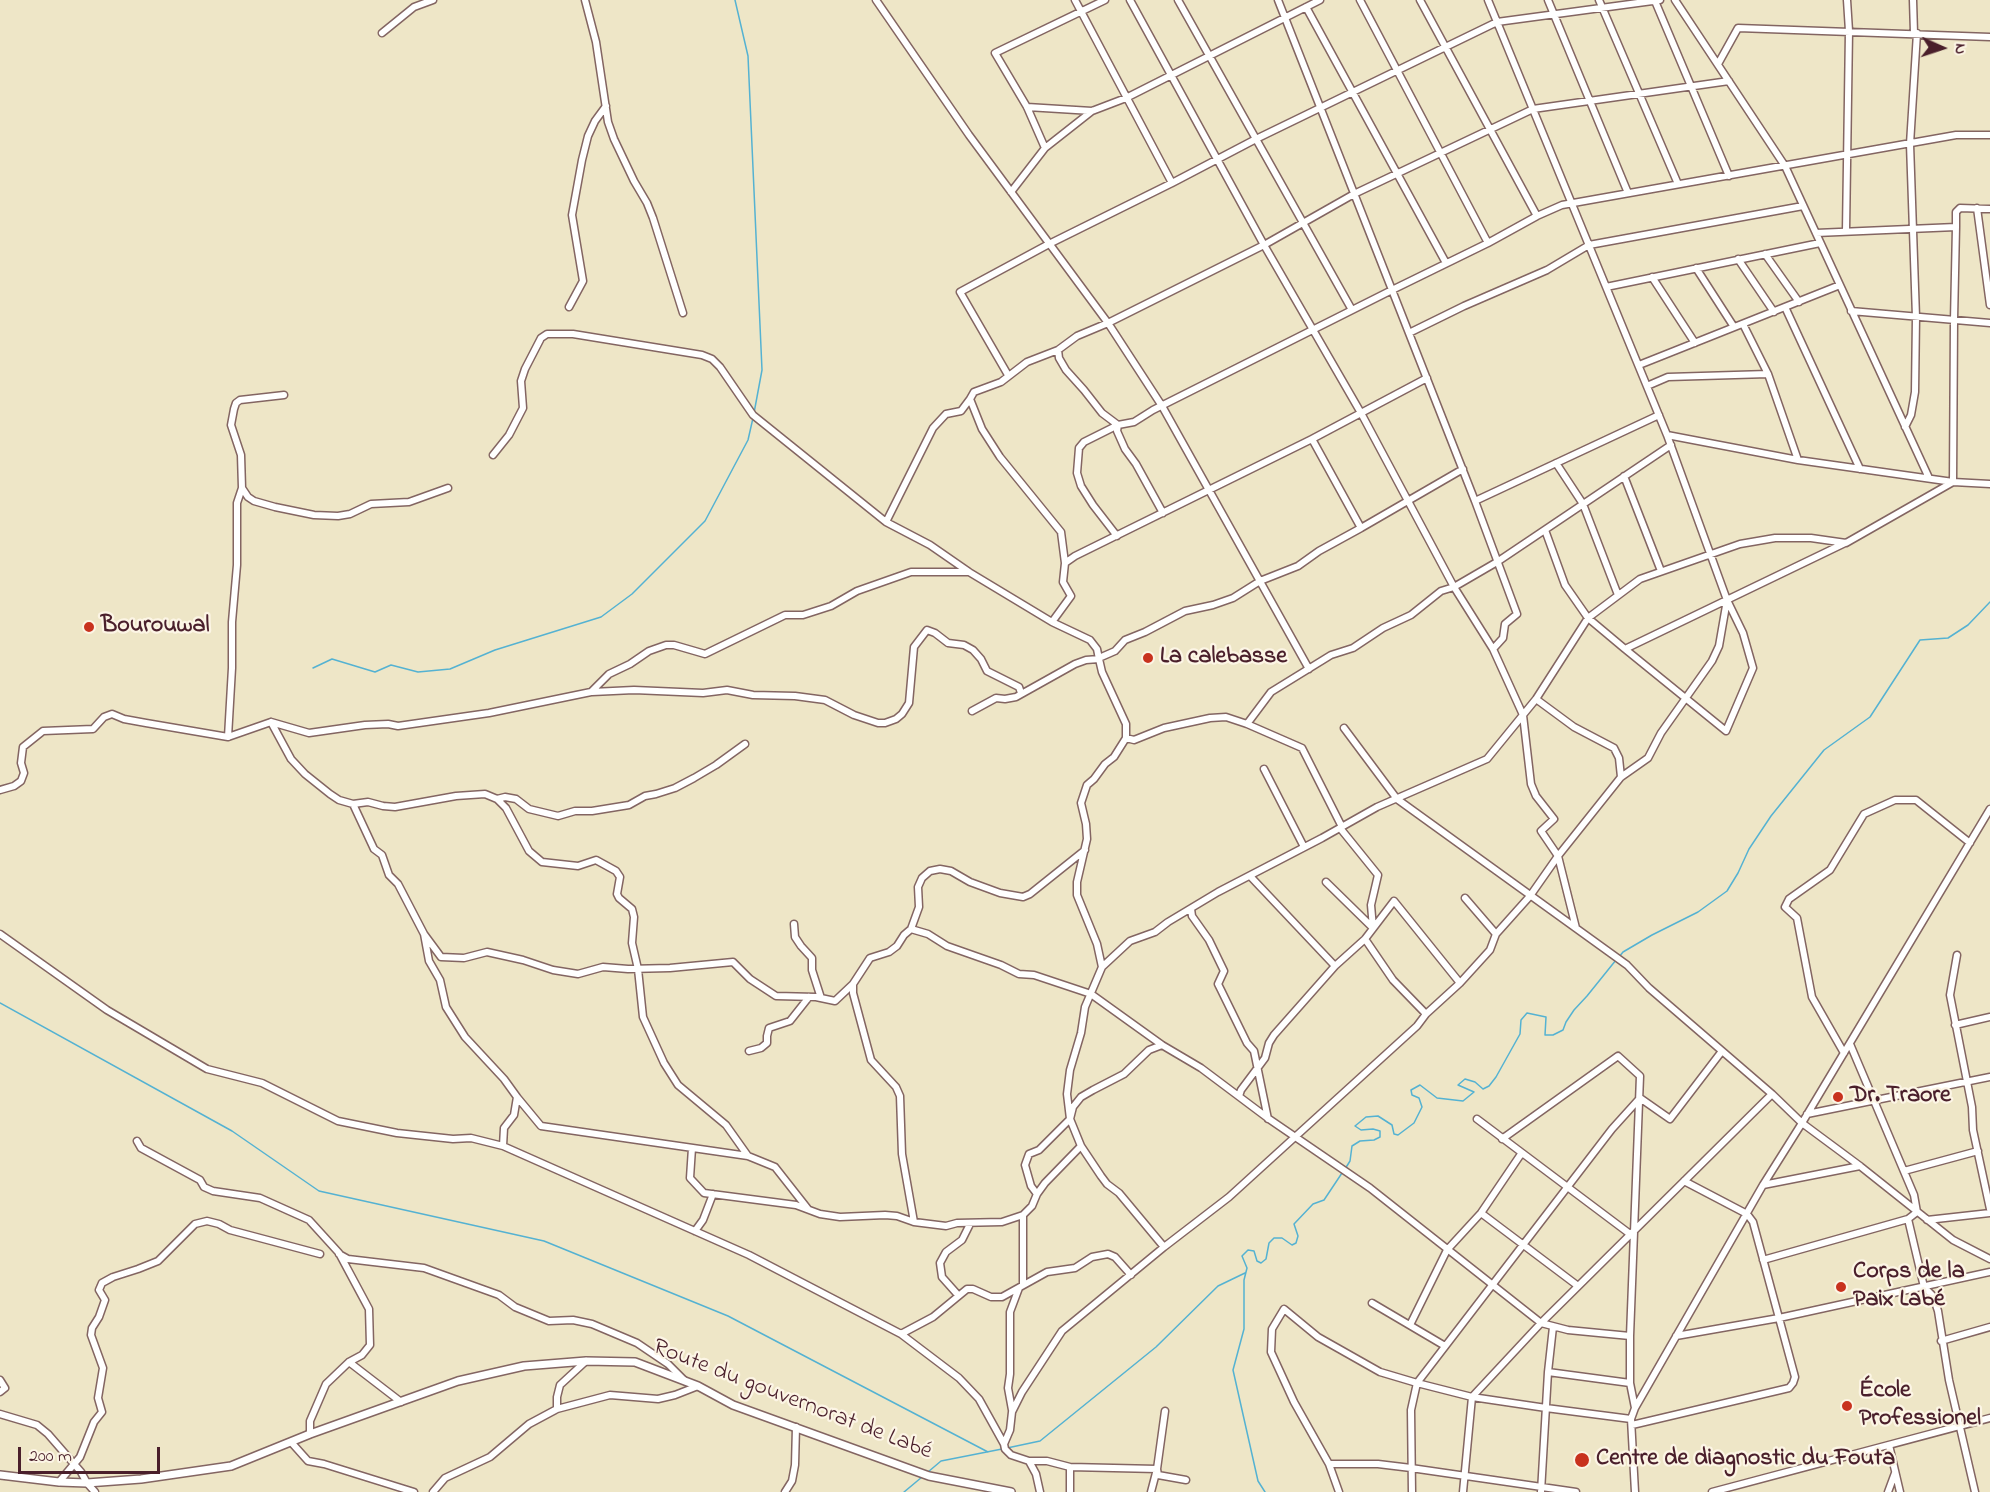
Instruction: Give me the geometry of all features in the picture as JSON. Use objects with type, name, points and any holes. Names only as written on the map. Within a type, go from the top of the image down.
[{"type":"street","points":[[382,33],[414,7],[433,0]]},
{"type":"street","points":[[585,0],[596,42],[608,122],[653,218],[683,313]]},
{"type":"street","points":[[876,0],[1011,192],[1108,323],[1162,406],[1309,669]]},
{"type":"street","points":[[1075,0],[1173,183]]},
{"type":"street","points":[[1045,148],[1027,107],[995,53],[1105,0]]},
{"type":"street","points":[[1130,0],[1264,245],[1361,413],[1454,586],[1493,649],[1523,716],[1531,784],[1536,796],[1554,819],[1541,831],[1558,855],[1576,928]]},
{"type":"street","points":[[1178,0],[1352,310]]},
{"type":"street","points":[[1278,0],[1475,501],[1517,614],[1505,624],[1503,638],[1493,649]]},
{"type":"street","points":[[1011,192],[1045,148],[1092,111],[1126,98],[1320,0]]},
{"type":"street","points":[[1360,0],[1488,243]]},
{"type":"street","points":[[1420,0],[1537,216]]},
{"type":"street","points":[[1488,0],[1639,365],[1671,445],[1727,600],[1743,633],[1753,668],[1726,731],[1588,618],[1565,585],[1545,530]]},
{"type":"street","points":[[1548,0],[1628,193]]},
{"type":"street","points":[[1599,0],[1678,184]]},
{"type":"street","points":[[1008,375],[960,292],[1256,139],[1497,22],[1660,0]]},
{"type":"street","points":[[1675,0],[1785,166],[1929,478]]},
{"type":"street","points":[[1846,231],[1849,31],[1847,0]]},
{"type":"street","points":[[1905,427],[1911,415],[1915,392],[1916,317],[1910,144],[1916,33],[1913,0]]},
{"type":"street","points":[[1655,1],[1729,176]]},
{"type":"street","points":[[1306,7],[1446,264]]},
{"type":"street","points":[[1718,64],[1738,28],[1990,37]]},
{"type":"street","points":[[886,522],[933,428],[946,414],[961,411],[974,392],[982,387],[1001,382],[1027,362],[1058,350],[1077,336],[1108,323],[1264,245],[1354,194],[1533,109],[1729,81]]},
{"type":"street","points":[[568,307],[583,281],[572,215],[582,160],[588,136],[606,106]]},
{"type":"street","points":[[1027,107],[1092,111]]},
{"type":"street","points":[[1117,536],[1081,486],[1077,473],[1079,448],[1084,442],[1118,425],[1134,422],[1537,216],[1572,203],[1678,184],[1956,135],[1990,135]]},
{"type":"street","points":[[1409,333],[1547,270],[1589,245],[1803,206]]},
{"type":"street","points":[[1953,482],[1956,212],[1960,208],[1990,209]]},
{"type":"street","points":[[1977,208],[1990,305]]},
{"type":"street","points":[[1815,233],[1956,227]]},
{"type":"street","points":[[1606,286],[1820,243]]},
{"type":"street","points":[[1765,254],[1799,302]]},
{"type":"street","points":[[1738,260],[1774,312]]},
{"type":"street","points":[[1696,268],[1734,327]]},
{"type":"street","points":[[1652,277],[1695,343]]},
{"type":"street","points":[[1639,365],[1840,285]]},
{"type":"street","points":[[1785,307],[1860,469]]},
{"type":"street","points":[[1851,311],[1990,323]]},
{"type":"street","points":[[1743,324],[1768,374],[1798,460]]},
{"type":"street","points":[[493,455],[509,435],[523,408],[521,381],[541,338],[547,334],[573,334],[702,355],[712,359],[720,367],[753,415],[886,522],[930,545],[969,572],[1052,622],[1090,640],[1097,649],[1102,672],[1126,724],[1126,738],[1114,757],[1087,784],[1081,803],[1086,824],[1085,850],[1077,882],[1077,895],[1097,944],[1102,967]]},
{"type":"street","points":[[1058,350],[1059,358],[1066,370],[1102,413],[1118,425]]},
{"type":"street","points":[[1647,386],[1668,377],[1768,374]]},
{"type":"street","points":[[1065,563],[1312,439],[1427,378]]},
{"type":"street","points":[[284,394],[245,399],[236,403],[231,425],[234,440],[241,455],[242,488],[254,501],[314,515],[338,516],[350,514],[371,504],[409,501],[448,488]]},
{"type":"street","points":[[970,399],[982,429],[994,448],[1060,532],[1065,563],[1063,582],[1071,596],[1052,622]]},
{"type":"street","points":[[1475,501],[1659,415]]},
{"type":"street","points":[[1118,425],[1117,431],[1125,450],[1136,464],[1163,513]]},
{"type":"street","points":[[1667,435],[1798,460],[1953,482],[1990,484]]},
{"type":"street","points":[[1312,439],[1361,528]]},
{"type":"street","points":[[1246,724],[1271,692],[1330,655],[1353,648],[1383,628],[1411,615],[1441,591],[1497,562],[1671,445]]},
{"type":"street","points":[[1556,463],[1582,504],[1618,595]]},
{"type":"street","points":[[972,711],[996,698],[1005,699],[1021,693],[1075,664],[1115,651],[1125,640],[1185,611],[1233,598],[1260,580],[1298,566],[1319,551],[1462,470]]},
{"type":"street","points":[[1624,476],[1661,571]]},
{"type":"street","points":[[1625,649],[1846,543],[1953,482]]},
{"type":"street","points":[[228,737],[232,622],[237,565],[237,504],[242,488]]},
{"type":"street","points":[[1164,1247],[1119,1193],[1107,1184],[1081,1146],[1070,1119],[1067,1094],[1070,1070],[1081,1033],[1085,1008],[1102,967],[1130,941],[1155,932],[1218,892],[1377,807],[1487,759],[1536,699],[1588,618],[1641,579],[1711,552],[1740,544],[1775,538],[1811,538],[1846,543]]},
{"type":"street","points":[[591,692],[609,674],[649,651],[666,645],[705,654],[785,615],[803,615],[831,606],[857,591],[911,572],[969,572]]},
{"type":"street","points":[[1012,1412],[1022,1392],[1062,1331],[1229,1197],[1417,1026],[1426,1014],[1460,983],[1490,950],[1496,934],[1530,896],[1558,855],[1622,777],[1648,758],[1661,733],[1712,661],[1719,646],[1727,600]]},
{"type":"street","points":[[0,790],[14,786],[21,781],[24,773],[21,763],[23,747],[43,731],[93,729],[104,717],[112,714],[146,723],[228,737],[271,722],[309,733],[365,725],[398,726],[489,712],[591,692],[634,690],[703,693],[727,690],[753,695],[795,696],[825,700],[866,720],[885,723],[896,719],[909,703],[914,647],[927,630],[948,643],[964,645],[973,650],[987,671],[1018,687],[1021,693]]},
{"type":"street","points":[[1536,699],[1574,727],[1614,748],[1620,758],[1622,777]]},
{"type":"street","points":[[1126,738],[1134,740],[1164,728],[1210,718],[1226,717],[1302,748],[1341,828],[1378,875],[1371,904],[1373,928]]},
{"type":"street","points":[[271,722],[291,759],[305,774],[339,800],[353,804],[368,802],[395,807],[456,796],[485,794],[497,799],[506,808],[529,851],[542,862],[578,866],[596,860],[616,871],[620,877],[617,894],[632,909],[634,916],[632,943],[638,969],[643,1017],[664,1063],[678,1085],[726,1125],[748,1156]]},
{"type":"street","points":[[1344,728],[1397,799],[1627,965],[1648,988],[1772,1094],[1802,1123],[1953,1240],[1990,1259]]},
{"type":"street","points":[[497,799],[505,797],[516,799],[529,809],[558,816],[575,811],[592,811],[628,805],[645,796],[675,788],[716,765],[745,744]]},
{"type":"street","points":[[1264,769],[1304,847]]},
{"type":"street","points":[[1844,1053],[1812,997],[1797,918],[1785,907],[1789,899],[1830,870],[1864,814],[1896,800],[1916,800],[1970,843]]},
{"type":"street","points":[[353,804],[374,849],[382,855],[389,875],[398,884],[424,934],[441,957],[464,958],[487,952],[578,974],[603,967],[669,968],[733,962],[750,979],[776,996],[821,998],[835,1001],[853,984],[870,958],[889,952],[911,929],[919,907],[918,887],[921,878],[930,871],[940,869],[951,871],[970,882],[1000,893],[1023,897],[1040,887],[1085,850]]},
{"type":"street","points":[[1635,1492],[1632,1422],[1635,1408],[1763,1185],[1990,809]]},
{"type":"street","points":[[1250,876],[1335,966]]},
{"type":"street","points":[[1326,882],[1373,928]]},
{"type":"street","points":[[1465,898],[1496,934]]},
{"type":"street","points":[[1239,1096],[1265,1058],[1274,1035],[1335,966],[1365,939],[1394,901],[1460,983]]},
{"type":"street","points":[[1191,909],[1192,916],[1209,940],[1224,971],[1218,984],[1247,1043],[1254,1051],[1269,1119]]},
{"type":"street","points":[[794,924],[795,937],[812,958],[812,970],[821,998]]},
{"type":"street","points":[[911,929],[928,934],[947,945],[1001,964],[1020,974],[1034,975],[1091,994],[1162,1045],[1202,1068],[1269,1119],[1370,1188],[1541,1323],[1553,1327],[1630,1336]]},
{"type":"street","points":[[0,934],[107,1010],[207,1069],[262,1083],[338,1121],[397,1133],[453,1139],[471,1138],[503,1146],[749,1255],[901,1334],[959,1378],[979,1399],[1005,1449],[1011,1455],[1029,1461],[1047,1461],[1070,1467],[1157,1468]]},
{"type":"street","points":[[424,934],[429,961],[440,980],[446,1007],[465,1037],[504,1079],[541,1126],[748,1156],[775,1167],[810,1210]]},
{"type":"street","points":[[1365,939],[1393,980],[1426,1014]]},
{"type":"street","points":[[1927,1220],[1990,1211],[1971,1119],[1972,1107],[1950,995],[1957,955]]},
{"type":"street","points":[[853,984],[853,993],[871,1060],[896,1086],[900,1096],[902,1154],[914,1222]]},
{"type":"street","points":[[749,1051],[761,1048],[767,1043],[769,1028],[790,1021],[809,997]]},
{"type":"street","points":[[1955,1025],[1990,1017]]},
{"type":"street","points":[[1850,1044],[1914,1195],[1917,1212]]},
{"type":"street","points":[[1036,1194],[1031,1186],[1025,1165],[1029,1154],[1039,1150],[1070,1119],[1073,1107],[1082,1098],[1092,1090],[1124,1074],[1149,1050],[1162,1045]]},
{"type":"street","points":[[1640,1098],[1670,1119],[1722,1051]]},
{"type":"street","points":[[1502,1139],[1618,1056],[1640,1076],[1632,1233],[1630,1336],[1630,1383],[1635,1408]]},
{"type":"street","points":[[1807,1114],[1990,1077]]},
{"type":"street","points":[[1463,1492],[1472,1396],[1541,1323],[1772,1094]]},
{"type":"street","points":[[503,1146],[504,1128],[514,1115],[517,1098]]},
{"type":"street","points":[[1412,1492],[1411,1410],[1417,1383],[1567,1186],[1640,1098]]},
{"type":"street","points":[[1476,1119],[1632,1233]]},
{"type":"street","points":[[137,1141],[141,1148],[200,1180],[204,1187],[213,1191],[260,1197],[309,1220],[339,1254],[369,1309],[370,1344],[362,1355],[349,1362],[326,1384],[310,1421],[310,1434]]},
{"type":"street","points":[[692,1148],[690,1178],[704,1192],[796,1205],[840,1217],[897,1216],[914,1222],[946,1226],[1002,1222],[1023,1215],[1032,1206],[1036,1194],[1081,1146]]},
{"type":"street","points":[[1904,1171],[1978,1151]]},
{"type":"street","points":[[1410,1325],[1447,1250],[1481,1213],[1521,1154]]},
{"type":"street","points":[[1763,1185],[1860,1166]]},
{"type":"street","points":[[1339,1492],[1329,1464],[1294,1402],[1271,1352],[1272,1329],[1284,1309],[1318,1337],[1380,1372],[1472,1396],[1632,1422],[1789,1388],[1795,1377],[1753,1222],[1747,1215],[1684,1181]]},
{"type":"street","points":[[694,1231],[704,1220],[713,1194]]},
{"type":"street","points":[[1763,1260],[1908,1219],[1917,1212]]},
{"type":"street","points":[[1481,1213],[1578,1286]]},
{"type":"street","points":[[1004,1444],[1010,1430],[1012,1412],[1008,1388],[1010,1312],[1021,1287],[1023,1215]]},
{"type":"street","points":[[1908,1219],[1924,1287],[1935,1302],[1941,1341],[1975,1492]]},
{"type":"street","points":[[59,1482],[80,1457],[94,1422],[102,1412],[98,1398],[103,1368],[91,1335],[105,1300],[99,1290],[102,1283],[158,1261],[195,1224],[207,1221],[230,1230],[320,1254]]},
{"type":"street","points":[[958,1295],[942,1276],[940,1263],[946,1252],[962,1240],[970,1224]]},
{"type":"street","points":[[339,1254],[348,1258],[424,1268],[499,1295],[515,1308],[549,1321],[573,1320],[592,1324],[637,1343],[668,1364],[687,1382]]},
{"type":"street","points":[[901,1334],[933,1317],[967,1289],[973,1289],[991,1297],[1002,1297],[1047,1272],[1076,1268],[1092,1257],[1108,1254],[1115,1257],[1131,1275]]},
{"type":"street","points":[[1676,1336],[1779,1318],[1990,1272]]},
{"type":"street","points":[[1372,1304],[1445,1346]]},
{"type":"street","points":[[1541,1490],[1553,1327]]},
{"type":"street","points":[[1941,1341],[1990,1327]]},
{"type":"street","points":[[557,1409],[560,1385],[586,1361]]},
{"type":"street","name":"Route du gouvernorat de Labé","points":[[0,1474],[59,1482],[87,1483],[141,1479],[231,1466],[310,1434],[458,1381],[524,1366],[586,1361],[635,1362],[698,1386],[733,1405],[929,1476],[1011,1492]]},
{"type":"street","points":[[349,1362],[401,1402]]},
{"type":"street","points":[[1548,1372],[1630,1383]]},
{"type":"street","points":[[0,1380],[5,1388],[0,1392]]},
{"type":"street","points":[[433,1492],[445,1478],[490,1457],[529,1424],[557,1409],[610,1395],[658,1399],[698,1386]]},
{"type":"street","points":[[1150,1492],[1157,1468],[1165,1411]]},
{"type":"street","points":[[0,1414],[37,1425],[48,1434],[95,1492]]},
{"type":"street","points":[[1712,1492],[1990,1418]]},
{"type":"street","points":[[785,1492],[792,1481],[795,1466],[796,1427]]},
{"type":"street","points":[[291,1442],[308,1461],[414,1492]]},
{"type":"street","points":[[1889,1445],[1900,1492]]},
{"type":"street","points":[[1029,1461],[1036,1474],[1040,1492]]},
{"type":"street","points":[[1329,1464],[1378,1464],[1541,1490],[1576,1492]]},
{"type":"street","points":[[1070,1467],[1070,1492]]},
{"type":"street","points":[[1157,1468],[1158,1475],[1186,1480]]},
{"type":"street","points":[[1888,1492],[1896,1473]]},
{"type":"waterway","points":[[735,0],[748,56],[762,370],[754,413]]},
{"type":"waterway","points":[[313,668],[332,659],[375,672],[391,665],[418,672],[450,669],[495,650],[601,617],[632,594],[705,521],[748,440],[753,418]]},
{"type":"waterway","points":[[1619,957],[1623,952],[1652,935],[1698,912],[1727,891],[1749,849],[1771,816],[1824,750],[1870,717],[1920,640],[1948,638],[1968,625],[1990,602]]},
{"type":"waterway","points":[[1345,1169],[1350,1161],[1352,1146],[1360,1141],[1380,1137],[1380,1131],[1361,1130],[1355,1126],[1366,1117],[1378,1116],[1392,1125],[1394,1134],[1398,1135],[1414,1123],[1422,1107],[1419,1098],[1412,1095],[1411,1090],[1420,1085],[1437,1098],[1463,1101],[1474,1092],[1458,1085],[1465,1079],[1475,1082],[1483,1089],[1489,1086],[1520,1034],[1521,1020],[1527,1013],[1546,1017],[1545,1035],[1553,1035],[1563,1030],[1574,1010],[1616,960]]},
{"type":"waterway","points":[[0,1003],[232,1131],[319,1191],[544,1241],[728,1316],[988,1452]]},
{"type":"waterway","points":[[1265,1492],[1258,1481],[1233,1370],[1244,1329],[1244,1280],[1247,1268],[1242,1256],[1248,1250],[1254,1251],[1257,1261],[1261,1263],[1266,1259],[1269,1243],[1274,1238],[1282,1238],[1292,1245],[1296,1243],[1298,1236],[1294,1224],[1313,1204],[1324,1200],[1342,1173]]},
{"type":"waterway","points":[[1007,1448],[1040,1441],[1156,1347],[1218,1286],[1245,1273]]},
{"type":"waterway","points":[[928,1472],[941,1461],[1002,1449]]},
{"type":"waterway","points":[[904,1492],[922,1477]]},
{"type":"place","name":"Bourouwal","points":[[89,627]]},
{"type":"place","name":"La calebasse","points":[[1148,658]]},
{"type":"place","name":"Dr. Traore","points":[[1838,1097]]},
{"type":"place","name":"Corps de la Paix Labé","points":[[1841,1287]]},
{"type":"place","name":"École Professionel","points":[[1847,1406]]},
{"type":"place","name":"Centre de diagnostic du Fouta","points":[[1582,1460]]}]
